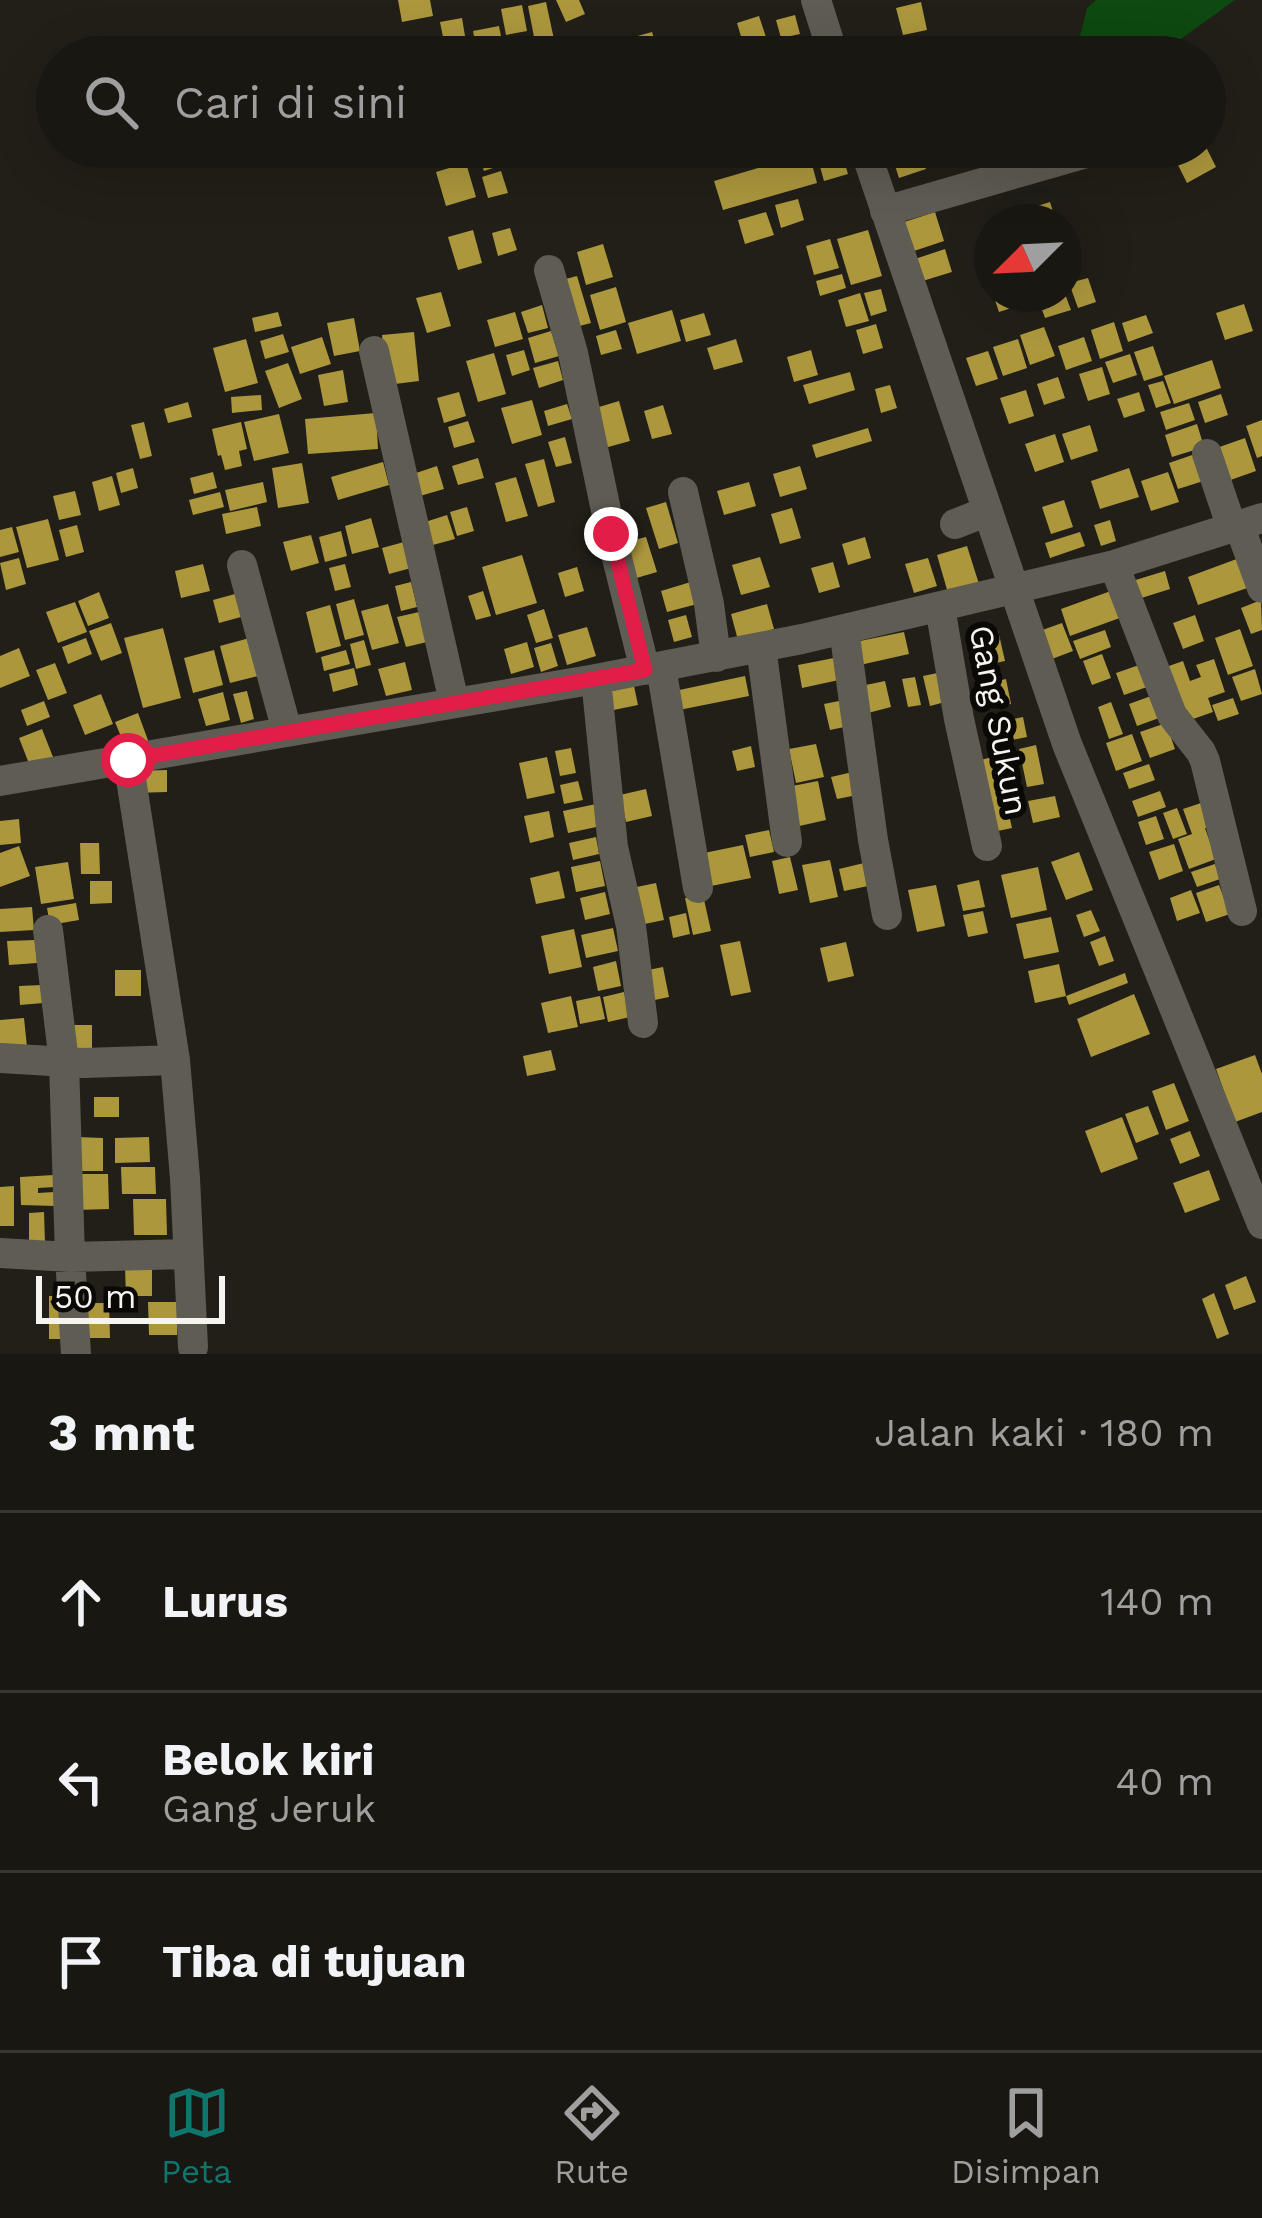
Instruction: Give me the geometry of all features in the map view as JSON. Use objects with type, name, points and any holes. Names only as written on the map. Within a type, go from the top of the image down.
[{"type":"street","points":[[816,0],[828,36]]},
{"type":"street","points":[[871,168],[1067,744],[1262,1225]]},
{"type":"street","points":[[885,211],[1034,168]]},
{"type":"street","points":[[549,270],[573,353],[611,534],[653,669],[698,888]]},
{"type":"street","points":[[374,351],[454,702]]},
{"type":"street","points":[[1207,454],[1244,524],[1262,588]]},
{"type":"street","points":[[683,492],[716,657]]},
{"type":"street","points":[[955,524],[988,511]]},
{"type":"street","points":[[0,781],[716,657],[1114,565],[1185,553],[1244,524]]},
{"type":"street","points":[[242,565],[287,731]]},
{"type":"street","points":[[1114,565],[1172,716],[1205,761],[1242,911]]},
{"type":"street","name":"Gang Sukun","points":[[940,607],[987,846]]},
{"type":"street","points":[[844,629],[887,915]]},
{"type":"street","points":[[761,647],[787,842]]},
{"type":"street","points":[[596,680],[613,847],[631,926],[643,1023]]},
{"type":"street","points":[[128,760],[175,1060],[193,1347]]},
{"type":"street","points":[[48,930],[64,1062],[76,1354]]},
{"type":"street","points":[[0,1058],[119,1063],[175,1060]]},
{"type":"street","points":[[0,1253],[70,1257],[188,1253]]},
{"type":"green space","points":[[1096,0],[1235,0],[1185,36],[1080,36],[1087,8]]},
{"type":"building","points":[[398,0],[430,0],[433,16],[402,22]]},
{"type":"building","points":[[556,0],[579,0],[585,14],[566,22]]},
{"type":"building","points":[[546,2],[553,36],[534,36],[528,6]]},
{"type":"building","points":[[921,2],[927,30],[903,35],[896,8]]},
{"type":"building","points":[[522,5],[527,31],[506,35],[501,9]]},
{"type":"building","points":[[795,15],[800,34],[780,36],[776,20]]},
{"type":"building","points":[[759,16],[766,36],[741,36],[737,23]]},
{"type":"building","points":[[462,18],[465,36],[443,36],[440,22]]},
{"type":"building","points":[[499,26],[501,36],[474,36],[473,31]]},
{"type":"building","points":[[467,168],[476,197],[446,206],[436,172]]},
{"type":"building","points":[[758,168],[813,168],[817,183],[723,210],[714,181]]},
{"type":"building","points":[[820,168],[846,168],[848,174],[824,181]]},
{"type":"building","points":[[896,168],[926,169],[899,178]]},
{"type":"building","points":[[1180,168],[1214,168],[1187,183]]},
{"type":"building","points":[[501,171],[508,193],[488,198],[482,177]]},
{"type":"building","points":[[798,199],[804,220],[781,228],[775,205]]},
{"type":"building","points":[[766,212],[774,235],[745,244],[738,220]]},
{"type":"building","points":[[935,212],[944,241],[905,254],[895,225]]},
{"type":"building","points":[[510,228],[517,250],[498,256],[492,233]]},
{"type":"building","points":[[473,230],[482,263],[458,270],[448,237]]},
{"type":"building","points":[[868,230],[882,276],[851,285],[837,239]]},
{"type":"building","points":[[830,239],[839,268],[814,275],[806,246]]},
{"type":"building","points":[[603,244],[613,277],[586,285],[577,252]]},
{"type":"building","points":[[945,249],[952,272],[916,283],[909,261]]},
{"type":"building","points":[[842,274],[846,288],[820,296],[816,281]]},
{"type":"building","points":[[577,276],[591,323],[572,328],[558,281]]},
{"type":"building","points":[[1088,278],[1096,302],[1082,307],[1082,280]]},
{"type":"building","points":[[616,287],[626,322],[600,330],[590,295]]},
{"type":"building","points":[[881,289],[887,311],[871,316],[864,293]]},
{"type":"building","points":[[441,292],[451,326],[427,333],[416,298]]},
{"type":"building","points":[[860,293],[869,321],[846,327],[838,300]]},
{"type":"building","points":[[1244,304],[1253,331],[1225,340],[1216,313]]},
{"type":"building","points":[[542,305],[548,328],[528,333],[521,312]]},
{"type":"building","points":[[672,310],[681,341],[637,354],[628,323]]},
{"type":"building","points":[[278,312],[282,326],[255,332],[252,318]]},
{"type":"building","points":[[515,312],[523,339],[495,347],[487,320]]},
{"type":"building","points":[[704,313],[711,335],[686,342],[680,320]]},
{"type":"building","points":[[1146,315],[1153,333],[1128,342],[1122,323]]},
{"type":"building","points":[[354,318],[360,351],[334,356],[327,323]]},
{"type":"building","points":[[1114,322],[1123,351],[1100,359],[1091,330]]},
{"type":"building","points":[[876,324],[883,348],[863,354],[856,330]]},
{"type":"building","points":[[1044,327],[1055,356],[1030,365],[1020,335]]},
{"type":"building","points":[[616,330],[622,349],[601,355],[596,336]]},
{"type":"building","points":[[551,331],[559,356],[535,363],[528,338]]},
{"type":"building","points":[[414,332],[419,381],[387,385],[382,335]]},
{"type":"building","points":[[283,334],[289,352],[265,359],[260,341]]},
{"type":"building","points":[[322,337],[331,364],[300,374],[291,347]]},
{"type":"building","points":[[1084,337],[1092,361],[1066,370],[1058,346]]},
{"type":"building","points":[[246,339],[258,383],[225,392],[213,348]]},
{"type":"building","points":[[736,339],[743,362],[714,370],[707,348]]},
{"type":"building","points":[[1018,339],[1027,368],[1003,376],[993,347]]},
{"type":"building","points":[[1153,346],[1163,375],[1144,381],[1134,352]]},
{"type":"building","points":[[524,350],[530,370],[512,376],[506,355]]},
{"type":"building","points":[[811,350],[818,375],[794,382],[787,357]]},
{"type":"building","points":[[988,351],[998,379],[976,386],[966,358]]},
{"type":"building","points":[[494,353],[506,394],[478,402],[466,361]]},
{"type":"building","points":[[1130,354],[1137,375],[1113,383],[1105,362]]},
{"type":"building","points":[[1212,360],[1221,388],[1174,404],[1164,376]]},
{"type":"building","points":[[558,361],[563,380],[539,388],[533,368]]},
{"type":"building","points":[[288,363],[302,399],[279,408],[265,371]]},
{"type":"building","points":[[1102,367],[1110,394],[1088,401],[1079,374]]},
{"type":"building","points":[[343,370],[348,402],[324,406],[318,375]]},
{"type":"building","points":[[850,372],[855,390],[809,404],[803,385]]},
{"type":"building","points":[[1058,377],[1065,398],[1044,405],[1037,384]]},
{"type":"building","points":[[1163,381],[1171,403],[1156,408],[1148,385]]},
{"type":"building","points":[[890,385],[897,408],[881,413],[875,389]]},
{"type":"building","points":[[1026,390],[1034,416],[1009,424],[1000,398]]},
{"type":"building","points":[[459,392],[466,416],[444,423],[437,398]]},
{"type":"building","points":[[1139,392],[1145,411],[1124,418],[1117,399]]},
{"type":"building","points":[[1221,394],[1228,415],[1205,423],[1198,402]]},
{"type":"building","points":[[261,395],[262,410],[232,413],[231,397]]},
{"type":"building","points":[[532,400],[542,435],[512,444],[501,408]]},
{"type":"building","points":[[619,401],[630,441],[601,449],[589,410]]},
{"type":"building","points":[[188,402],[192,417],[168,423],[164,409]]},
{"type":"building","points":[[1189,403],[1195,420],[1166,430],[1160,412]]},
{"type":"building","points":[[567,404],[572,419],[548,426],[544,411]]},
{"type":"building","points":[[663,405],[672,434],[652,439],[644,411]]},
{"type":"building","points":[[376,413],[378,449],[308,454],[305,419]]},
{"type":"building","points":[[279,414],[289,453],[254,461],[244,422]]},
{"type":"building","points":[[1262,420],[1262,456],[1257,458],[1246,426]]},
{"type":"building","points":[[468,421],[475,442],[454,448],[448,427]]},
{"type":"building","points":[[144,422],[152,456],[140,459],[131,425]]},
{"type":"building","points":[[241,422],[247,449],[239,451],[242,466],[225,470],[212,429]]},
{"type":"building","points":[[1197,424],[1204,447],[1172,457],[1165,435]]},
{"type":"building","points":[[1090,425],[1098,451],[1071,460],[1062,434]]},
{"type":"building","points":[[868,428],[872,441],[816,458],[812,445]]},
{"type":"building","points":[[1055,434],[1064,462],[1035,472],[1025,444]]},
{"type":"building","points":[[565,437],[572,463],[556,467],[548,442]]},
{"type":"building","points":[[1245,438],[1256,471],[1222,483],[1211,450]]},
{"type":"building","points":[[1201,452],[1210,479],[1178,489],[1169,463]]},
{"type":"building","points":[[478,458],[484,478],[458,485],[452,466]]},
{"type":"building","points":[[544,459],[555,502],[538,507],[525,464]]},
{"type":"building","points":[[383,462],[389,485],[338,500],[331,477]]},
{"type":"building","points":[[302,463],[309,503],[278,508],[272,468]]},
{"type":"building","points":[[437,466],[444,489],[420,496],[413,474]]},
{"type":"building","points":[[800,466],[807,489],[780,497],[773,474]]},
{"type":"building","points":[[133,468],[138,488],[121,493],[116,473]]},
{"type":"building","points":[[1129,468],[1139,497],[1100,509],[1091,481]]},
{"type":"building","points":[[213,472],[217,488],[194,494],[190,478]]},
{"type":"building","points":[[1168,472],[1179,502],[1151,511],[1141,481]]},
{"type":"building","points":[[112,476],[120,505],[99,511],[92,482]]},
{"type":"building","points":[[516,477],[528,516],[506,522],[495,483]]},
{"type":"building","points":[[263,482],[267,502],[230,511],[225,490]]},
{"type":"building","points":[[749,482],[756,506],[724,515],[717,491]]},
{"type":"building","points":[[75,491],[81,515],[59,520],[53,496]]},
{"type":"building","points":[[220,492],[224,507],[193,515],[189,500]]},
{"type":"building","points":[[1064,500],[1073,527],[1051,534],[1042,507]]},
{"type":"building","points":[[666,502],[678,543],[659,549],[646,508]]},
{"type":"building","points":[[257,507],[261,526],[226,534],[222,514]]},
{"type":"building","points":[[467,507],[474,531],[457,536],[450,512]]},
{"type":"building","points":[[792,508],[801,538],[780,544],[771,514]]},
{"type":"building","points":[[447,515],[455,539],[429,546],[422,523]]},
{"type":"building","points":[[371,518],[379,547],[352,554],[345,526]]},
{"type":"building","points":[[48,519],[59,560],[27,568],[16,527]]},
{"type":"building","points":[[1110,520],[1116,541],[1101,546],[1094,525]]},
{"type":"building","points":[[77,525],[84,552],[66,557],[59,530]]},
{"type":"building","points":[[12,527],[19,552],[0,557],[0,530]]},
{"type":"building","points":[[341,531],[347,556],[325,562],[319,537]]},
{"type":"building","points":[[1080,532],[1085,546],[1050,558],[1045,543]]},
{"type":"building","points":[[311,535],[319,563],[291,571],[283,542]]},
{"type":"building","points":[[646,537],[657,572],[633,579],[622,543]]},
{"type":"building","points":[[865,537],[871,558],[848,565],[842,544]]},
{"type":"building","points":[[404,542],[411,568],[389,574],[382,548]]},
{"type":"building","points":[[967,546],[979,584],[948,593],[937,555]]},
{"type":"building","points":[[522,555],[537,603],[496,615],[482,567]]},
{"type":"building","points":[[760,557],[770,587],[741,595],[732,565]]},
{"type":"building","points":[[1242,557],[1253,586],[1198,605],[1188,577]]},
{"type":"building","points":[[19,558],[26,584],[6,590],[0,563]]},
{"type":"building","points":[[928,558],[937,586],[914,593],[905,564]]},
{"type":"building","points":[[833,562],[840,587],[819,593],[811,568]]},
{"type":"building","points":[[203,564],[210,591],[181,598],[175,571]]},
{"type":"building","points":[[345,564],[351,587],[335,591],[329,568]]},
{"type":"building","points":[[577,567],[584,591],[565,597],[558,573]]},
{"type":"building","points":[[1165,571],[1170,589],[1135,600],[1129,582]]},
{"type":"building","points":[[694,581],[701,603],[667,612],[661,591]]},
{"type":"building","points":[[411,582],[417,607],[401,611],[395,586]]},
{"type":"building","points":[[1119,588],[1128,615],[1070,636],[1061,609]]},
{"type":"building","points":[[483,591],[491,616],[476,620],[468,596]]},
{"type":"building","points":[[99,592],[109,618],[88,626],[78,601]]},
{"type":"building","points":[[235,594],[241,617],[219,623],[213,600]]},
{"type":"building","points":[[354,599],[364,635],[345,640],[336,604]]},
{"type":"building","points":[[1261,600],[1262,630],[1251,634],[1241,608]]},
{"type":"building","points":[[75,602],[87,632],[58,643],[46,612]]},
{"type":"building","points":[[388,604],[399,643],[372,650],[361,611]]},
{"type":"building","points":[[767,604],[774,629],[738,640],[731,614]]},
{"type":"building","points":[[330,605],[341,646],[316,653],[306,612]]},
{"type":"building","points":[[544,609],[553,638],[536,643],[527,615]]},
{"type":"building","points":[[419,612],[427,642],[406,647],[397,617]]},
{"type":"building","points":[[686,615],[692,637],[674,642],[668,620]]},
{"type":"building","points":[[1195,615],[1204,641],[1183,649],[1173,623]]},
{"type":"building","points":[[111,623],[122,653],[101,661],[89,631]]},
{"type":"building","points":[[1062,623],[1073,651],[1044,662],[1034,633]]},
{"type":"building","points":[[587,627],[596,656],[567,665],[558,635]]},
{"type":"building","points":[[163,628],[181,698],[143,708],[124,638]]},
{"type":"building","points":[[1240,629],[1253,666],[1228,675],[1215,638]]},
{"type":"building","points":[[998,630],[1005,661],[991,664],[984,633]]},
{"type":"building","points":[[1105,630],[1111,647],[1080,659],[1073,641]]},
{"type":"building","points":[[904,632],[909,654],[860,665],[855,642]]},
{"type":"building","points":[[257,636],[266,674],[230,683],[220,646]]},
{"type":"building","points":[[86,638],[92,654],[68,664],[62,647]]},
{"type":"building","points":[[364,640],[371,665],[356,669],[350,644]]},
{"type":"building","points":[[527,642],[534,667],[511,674],[504,649]]},
{"type":"building","points":[[551,643],[558,666],[541,672],[534,648]]},
{"type":"building","points":[[19,648],[30,676],[0,688],[0,656]]},
{"type":"building","points":[[214,650],[223,685],[193,693],[184,658]]},
{"type":"building","points":[[346,650],[350,664],[324,671],[321,657]]},
{"type":"building","points":[[1102,654],[1111,678],[1092,685],[1083,661]]},
{"type":"building","points":[[834,658],[839,680],[802,688],[798,665]]},
{"type":"building","points":[[1214,659],[1225,692],[1208,698],[1213,712],[1179,724],[1166,667],[1183,661],[1190,681],[1201,677],[1196,665]]},
{"type":"building","points":[[405,662],[412,690],[386,696],[378,669]]},
{"type":"building","points":[[55,663],[67,693],[48,700],[36,670]]},
{"type":"building","points":[[1142,664],[1150,686],[1124,695],[1116,673]]},
{"type":"building","points":[[354,668],[358,685],[333,692],[329,674]]},
{"type":"building","points":[[1255,669],[1262,694],[1241,701],[1232,677]]},
{"type":"building","points":[[942,672],[949,701],[930,706],[923,676]]},
{"type":"building","points":[[745,676],[749,696],[674,711],[670,692]]},
{"type":"building","points":[[915,677],[921,705],[908,707],[902,679]]},
{"type":"building","points":[[1006,679],[1011,704],[994,708],[988,683]]},
{"type":"building","points":[[885,681],[891,707],[868,713],[861,686]]},
{"type":"building","points":[[634,686],[638,705],[604,712],[600,694]]},
{"type":"building","points":[[247,691],[254,719],[241,723],[233,694]]},
{"type":"building","points":[[223,692],[230,720],[206,726],[198,699]]},
{"type":"building","points":[[101,694],[113,724],[85,735],[73,705]]},
{"type":"building","points":[[1151,696],[1159,718],[1137,726],[1129,704]]},
{"type":"building","points":[[1233,698],[1239,714],[1218,721],[1212,705]]},
{"type":"building","points":[[844,700],[849,726],[830,730],[824,704]]},
{"type":"building","points":[[44,701],[50,717],[27,726],[21,710]]},
{"type":"building","points":[[1111,702],[1123,734],[1109,739],[1098,707]]},
{"type":"building","points":[[138,713],[149,743],[127,751],[115,722]]},
{"type":"building","points":[[1023,717],[1027,737],[1007,741],[1003,721]]},
{"type":"building","points":[[1166,723],[1175,749],[1150,758],[1140,732]]},
{"type":"building","points":[[42,729],[53,757],[30,766],[19,738]]},
{"type":"building","points":[[1132,734],[1142,761],[1116,771],[1106,743]]},
{"type":"building","points":[[816,744],[824,777],[796,783],[789,749]]},
{"type":"building","points":[[1036,745],[1044,784],[1027,787],[1019,749]]},
{"type":"building","points":[[751,746],[755,767],[737,771],[732,751]]},
{"type":"building","points":[[571,748],[576,773],[560,776],[555,751]]},
{"type":"building","points":[[996,756],[1012,828],[988,833],[973,762]]},
{"type":"building","points":[[547,757],[555,793],[527,799],[519,763]]},
{"type":"building","points":[[1149,764],[1155,780],[1129,789],[1123,773]]},
{"type":"building","points":[[167,770],[167,792],[134,793],[134,771]]},
{"type":"building","points":[[857,771],[862,794],[837,799],[831,777]]},
{"type":"building","points":[[578,781],[583,800],[564,804],[560,785]]},
{"type":"building","points":[[818,781],[826,820],[795,827],[787,787]]},
{"type":"building","points":[[646,789],[652,816],[626,822],[620,795]]},
{"type":"building","points":[[1160,791],[1166,807],[1138,817],[1132,801]]},
{"type":"building","points":[[1055,796],[1060,817],[1033,823],[1028,801]]},
{"type":"building","points":[[1201,803],[1216,859],[1189,869],[1178,839],[1192,834],[1183,809]]},
{"type":"building","points":[[596,804],[601,826],[568,833],[563,811]]},
{"type":"building","points":[[1177,808],[1187,834],[1173,839],[1163,813]]},
{"type":"building","points":[[549,811],[554,837],[530,843],[524,816]]},
{"type":"building","points":[[1156,816],[1164,839],[1146,845],[1138,822]]},
{"type":"building","points":[[19,819],[21,843],[0,845],[0,821]]},
{"type":"building","points":[[769,830],[774,852],[750,857],[745,835]]},
{"type":"building","points":[[596,837],[599,854],[573,860],[569,843]]},
{"type":"building","points":[[80,843],[99,843],[100,874],[81,874]]},
{"type":"building","points":[[1174,844],[1183,871],[1159,880],[1149,852]]},
{"type":"building","points":[[743,845],[751,878],[711,886],[704,853]]},
{"type":"building","points":[[19,846],[30,876],[0,887],[0,853]]},
{"type":"building","points":[[1079,852],[1093,890],[1066,900],[1051,862]]},
{"type":"building","points":[[790,857],[798,890],[779,894],[772,861]]},
{"type":"building","points":[[830,860],[838,897],[810,903],[802,865]]},
{"type":"building","points":[[600,861],[605,886],[576,892],[571,867]]},
{"type":"building","points":[[68,862],[74,899],[41,904],[35,867]]},
{"type":"building","points":[[864,863],[868,886],[844,891],[839,869]]},
{"type":"building","points":[[1215,864],[1220,879],[1197,887],[1191,872]]},
{"type":"building","points":[[1038,867],[1047,910],[1011,918],[1001,875]]},
{"type":"building","points":[[559,871],[565,898],[536,904],[530,878]]},
{"type":"building","points":[[979,880],[985,907],[963,911],[957,885]]},
{"type":"building","points":[[90,881],[112,881],[112,903],[90,904]]},
{"type":"building","points":[[656,883],[664,920],[635,926],[627,889]]},
{"type":"building","points":[[936,885],[945,926],[917,932],[908,890]]},
{"type":"building","points":[[1219,885],[1230,914],[1206,922],[1196,893]]},
{"type":"building","points":[[1191,890],[1200,913],[1177,921],[1170,898]]},
{"type":"building","points":[[605,892],[610,914],[585,920],[580,898]]},
{"type":"building","points":[[703,895],[711,931],[693,935],[685,898]]},
{"type":"building","points":[[76,903],[79,920],[50,925],[47,908]]},
{"type":"building","points":[[32,907],[34,930],[0,932],[0,909]]},
{"type":"building","points":[[1091,910],[1100,931],[1084,937],[1076,915]]},
{"type":"building","points":[[983,911],[988,933],[968,937],[963,915]]},
{"type":"building","points":[[686,913],[690,934],[673,938],[669,917]]},
{"type":"building","points":[[1051,917],[1059,952],[1024,959],[1016,924]]},
{"type":"building","points":[[613,928],[618,951],[586,958],[581,935]]},
{"type":"building","points":[[574,929],[582,967],[549,974],[541,936]]},
{"type":"building","points":[[1105,936],[1114,961],[1099,966],[1090,942]]},
{"type":"building","points":[[35,940],[37,963],[9,965],[7,941]]},
{"type":"building","points":[[740,941],[751,992],[731,996],[720,945]]},
{"type":"building","points":[[846,942],[854,976],[828,982],[820,948]]},
{"type":"building","points":[[616,961],[621,986],[598,991],[593,967]]},
{"type":"building","points":[[1059,964],[1066,996],[1035,1003],[1028,971]]},
{"type":"building","points":[[663,967],[669,997],[645,1002],[638,972]]},
{"type":"building","points":[[115,970],[141,970],[141,996],[115,996]]},
{"type":"building","points":[[1125,973],[1128,983],[1069,1005],[1066,996]]},
{"type":"building","points":[[42,985],[43,1003],[20,1005],[19,986]]},
{"type":"building","points":[[624,992],[630,1017],[608,1022],[603,997]]},
{"type":"building","points":[[1134,994],[1150,1034],[1091,1057],[1077,1019]]},
{"type":"building","points":[[571,996],[578,1027],[548,1033],[541,1003]]},
{"type":"building","points":[[600,996],[605,1019],[580,1024],[576,1001]]},
{"type":"building","points":[[24,1018],[27,1047],[0,1049],[0,1020]]},
{"type":"building","points":[[67,1025],[92,1025],[92,1055],[67,1056]]},
{"type":"building","points":[[551,1050],[556,1070],[527,1076],[523,1056]]},
{"type":"building","points":[[1255,1055],[1262,1074],[1262,1112],[1235,1122],[1216,1069]]},
{"type":"building","points":[[1174,1083],[1189,1121],[1166,1130],[1152,1091]]},
{"type":"building","points":[[94,1097],[119,1097],[119,1117],[94,1117]]},
{"type":"building","points":[[1148,1106],[1159,1134],[1136,1143],[1125,1114]]},
{"type":"building","points":[[1122,1117],[1138,1159],[1101,1173],[1085,1131]]},
{"type":"building","points":[[1190,1131],[1200,1156],[1180,1164],[1170,1139]]},
{"type":"building","points":[[77,1137],[103,1138],[103,1171],[78,1171]]},
{"type":"building","points":[[149,1137],[150,1162],[115,1163],[115,1138]]},
{"type":"building","points":[[121,1167],[155,1167],[156,1194],[122,1194]]},
{"type":"building","points":[[1209,1170],[1220,1200],[1185,1213],[1173,1183]]},
{"type":"building","points":[[75,1174],[108,1174],[109,1209],[76,1210]]},
{"type":"building","points":[[54,1175],[55,1187],[38,1188],[38,1193],[54,1192],[55,1206],[21,1205],[20,1177]]},
{"type":"building","points":[[14,1186],[14,1226],[0,1226],[0,1187]]},
{"type":"building","points":[[133,1199],[166,1199],[167,1235],[134,1235]]},
{"type":"building","points":[[44,1212],[45,1243],[29,1244],[29,1213]]},
{"type":"building","points":[[152,1266],[152,1296],[126,1296],[125,1267]]},
{"type":"building","points":[[1246,1276],[1256,1302],[1234,1310],[1225,1285]]},
{"type":"building","points":[[1214,1293],[1229,1334],[1217,1339],[1202,1299]]},
{"type":"building","points":[[49,1296],[67,1296],[68,1339],[49,1339]]},
{"type":"building","points":[[148,1302],[177,1302],[177,1335],[149,1335]]},
{"type":"building","points":[[77,1303],[109,1303],[110,1338],[77,1338]]},
{"type":"route","points":[[128,760],[645,670],[611,534]]}]
